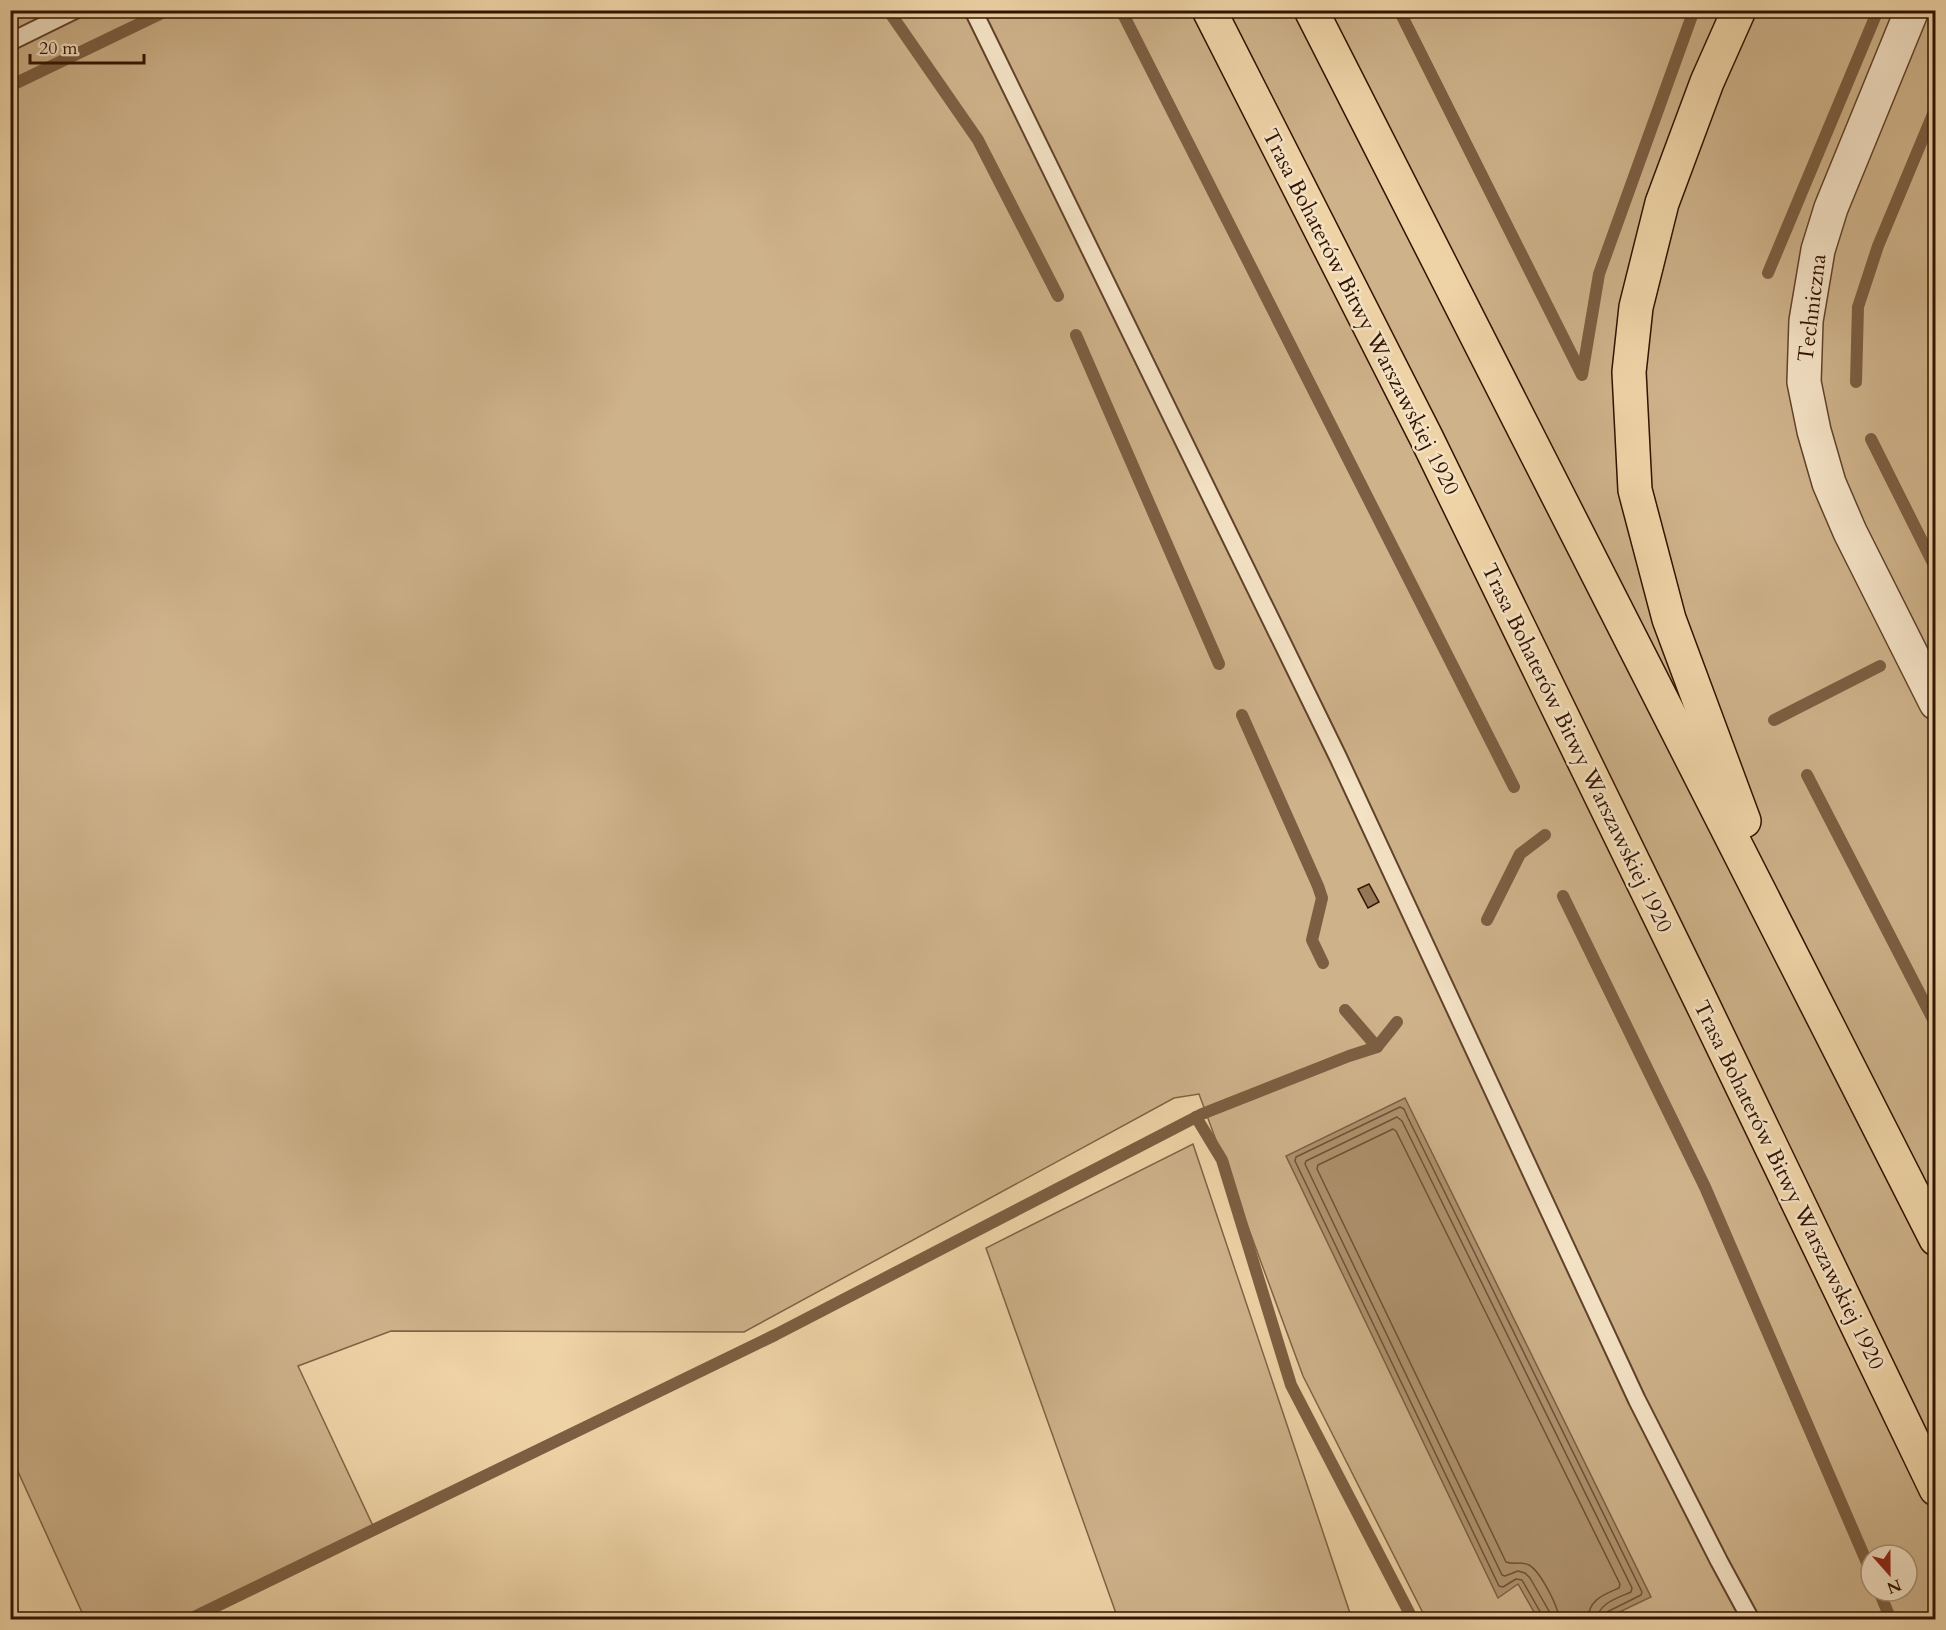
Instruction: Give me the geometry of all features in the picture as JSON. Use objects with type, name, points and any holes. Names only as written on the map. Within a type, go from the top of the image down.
[{"type":"highway","name":"Trasa Bohaterów Bitwy Warszawskiej 1920","points":[[1209,10],[1426,437],[1707,1012],[1935,1489]]},
{"type":"highway","points":[[1311,10],[1935,1239]]},
{"type":"highway","points":[[1739,10],[1707,82],[1662,203],[1636,307],[1629,372],[1635,489],[1670,619],[1794,958]]},
{"type":"street","name":"Techniczna","points":[[1912,10],[1831,208],[1818,250],[1806,321],[1804,382],[1814,431],[1829,483],[1850,532],[1935,703]]},
{"type":"lane","points":[[10,42],[75,10]]},
{"type":"lane","points":[[973,10],[1338,757],[1636,1400],[1751,1620]]},
{"type":"path","points":[[10,1600],[17,1620]]},
{"type":"shaded area","points":[[10,11],[1935,11],[1935,1619],[1426,1619],[1303,1376],[1199,1094],[1174,1098],[744,1332],[391,1331],[298,1366],[375,1530],[190,1619],[85,1619],[10,1454]]},
{"type":"shaded area","points":[[1193,1144],[1352,1619],[1118,1619],[986,1248]]},
{"type":"water","points":[[1405,1098],[1651,1597],[1605,1619],[1538,1619],[1518,1584],[1498,1598],[1286,1156]]},
{"type":"building","points":[[1369,884],[1379,902],[1368,908],[1358,889]]},
{"type":"waterway","points":[[10,86],[168,10]]},
{"type":"waterway","points":[[888,10],[978,140],[1058,296]]},
{"type":"waterway","points":[[1121,10],[1514,787]]},
{"type":"waterway","points":[[1399,10],[1582,375],[1599,274],[1694,10]]},
{"type":"waterway","points":[[1768,273],[1878,10]]},
{"type":"waterway","points":[[1856,382],[1858,307],[1878,246],[1936,107]]},
{"type":"waterway","points":[[1076,335],[1219,664]]},
{"type":"waterway","points":[[1871,439],[1936,569]]},
{"type":"waterway","points":[[1774,720],[1880,666]]},
{"type":"waterway","points":[[1242,715],[1322,898],[1312,940],[1323,963]]},
{"type":"waterway","points":[[1807,775],[1936,1025]]},
{"type":"waterway","points":[[1487,920],[1520,854],[1545,835]]},
{"type":"waterway","points":[[1563,896],[1705,1187],[1859,1544]]},
{"type":"waterway","points":[[1345,1010],[1377,1047]]},
{"type":"waterway","points":[[188,1620],[775,1335],[1202,1114],[1377,1047],[1397,1022]]},
{"type":"waterway","points":[[1196,1117],[1222,1160],[1291,1385],[1413,1620]]},
{"type":"waterway","points":[[1884,1603],[1891,1620]]}]
